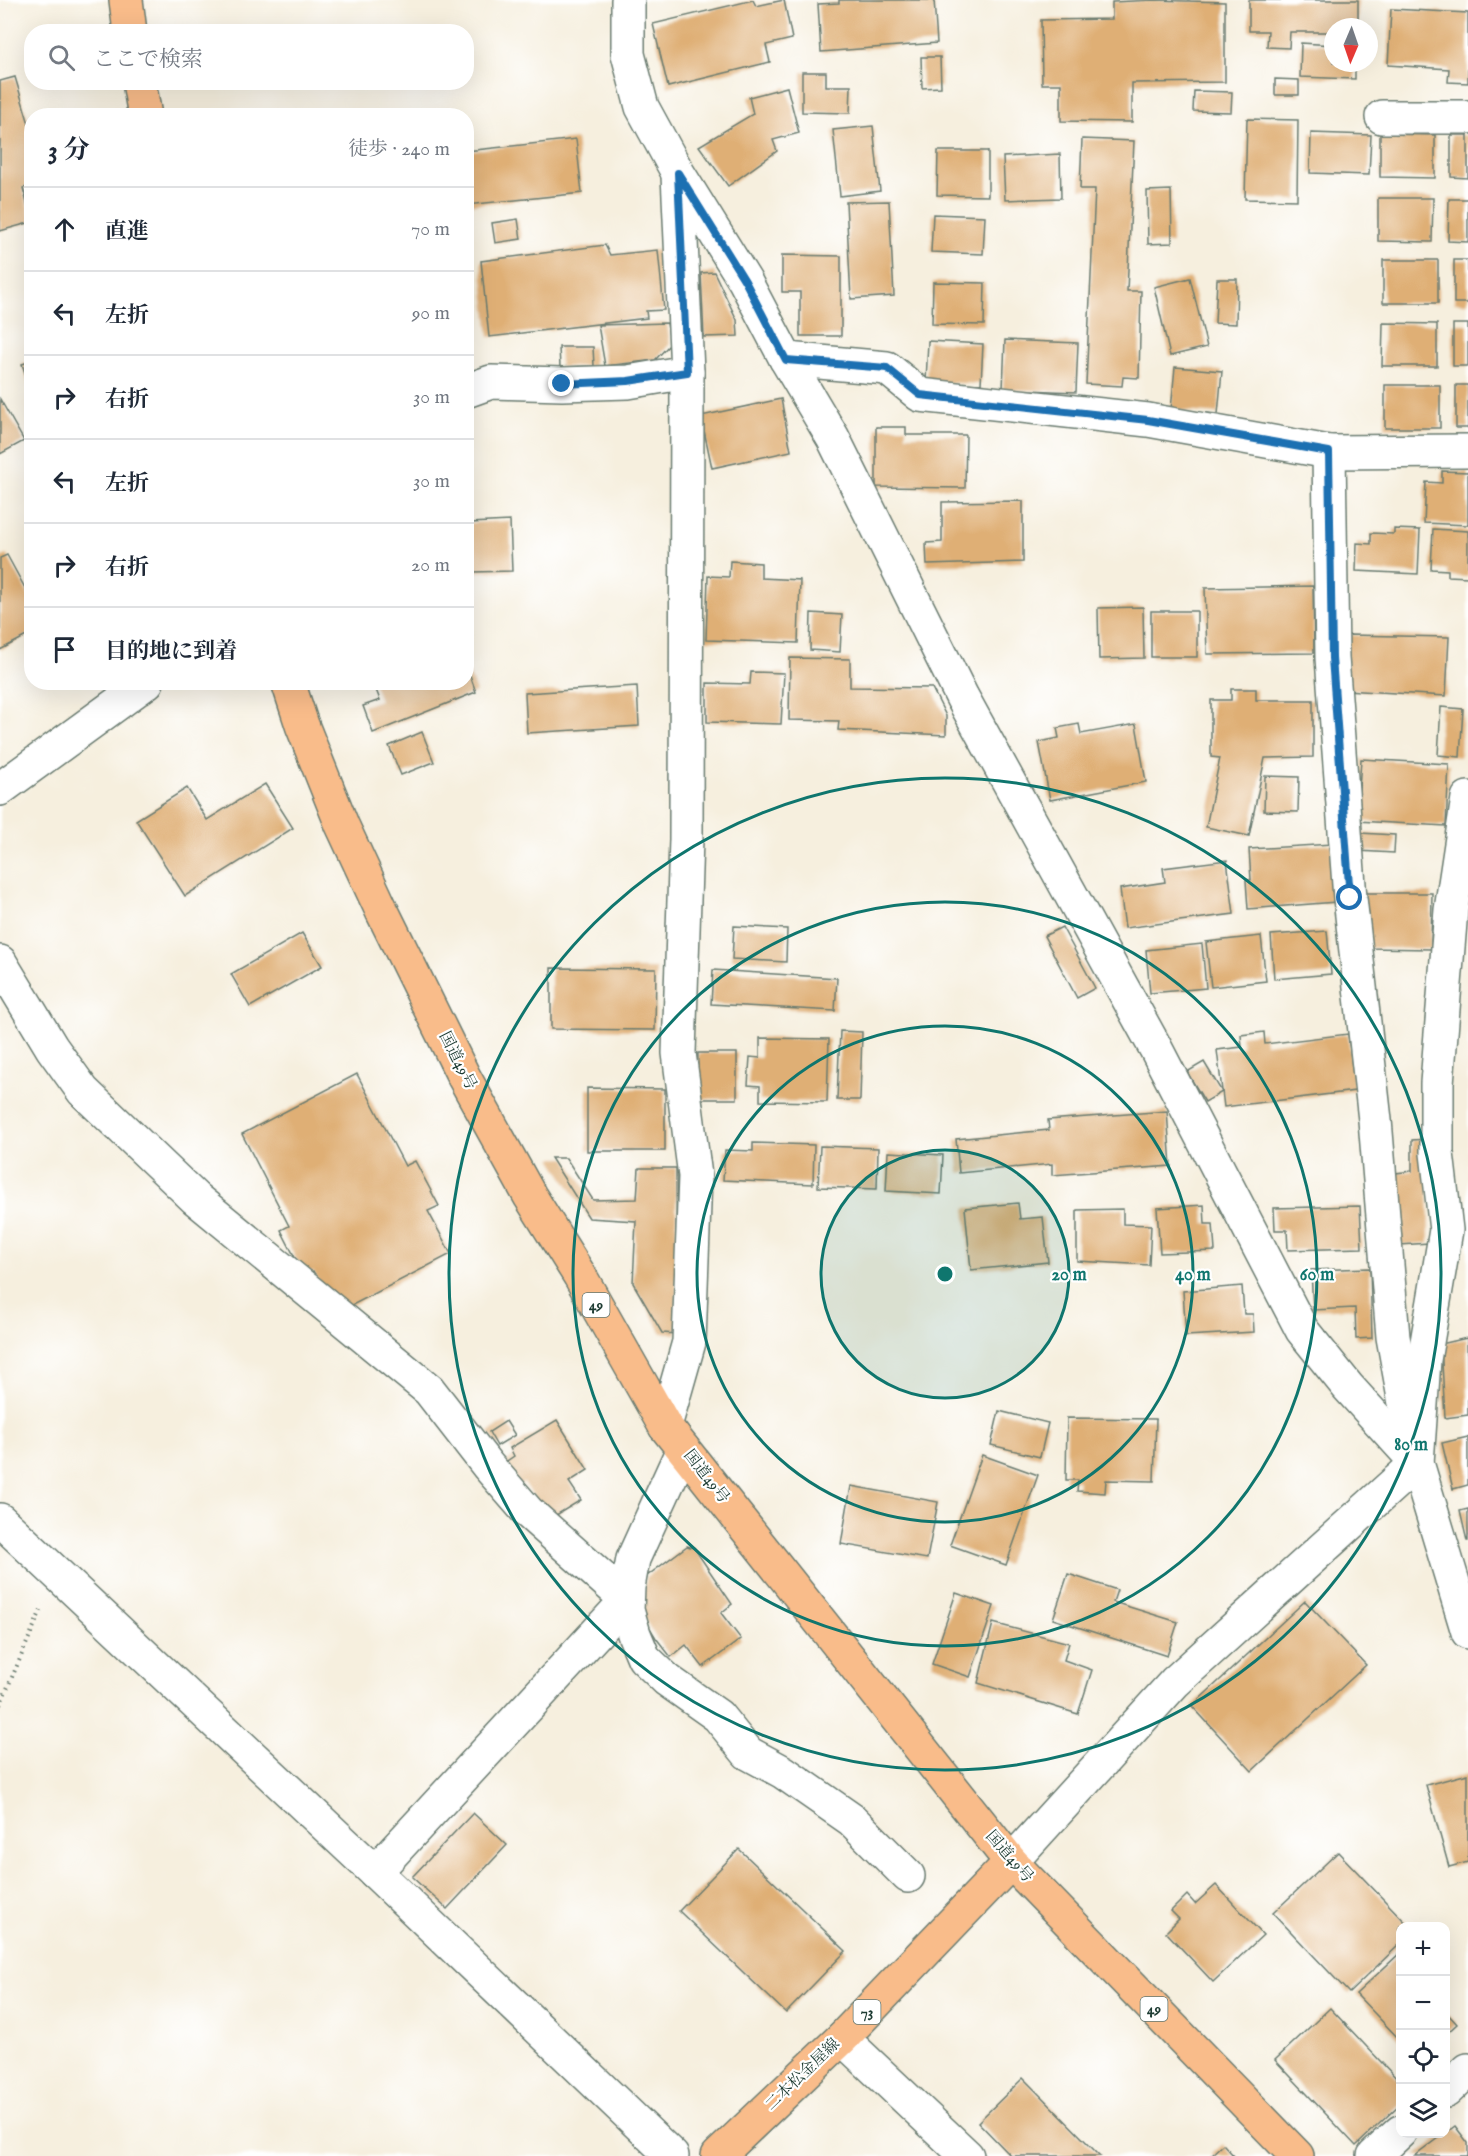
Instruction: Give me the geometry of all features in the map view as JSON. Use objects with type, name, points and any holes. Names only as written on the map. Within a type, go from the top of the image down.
[{"type":"main road","points":[[126,0],[129,24]]},
{"type":"main road","points":[[140,90],[144,108]]},
{"type":"main road","name":"国道49号","points":[[291,690],[302,725],[342,825],[464,1077],[530,1196],[580,1276],[674,1437],[1011,1862],[1297,2156]]},
{"type":"main road","name":"二本松金屋線","points":[[718,2156],[842,2038],[1011,1862]]},
{"type":"street","points":[[628,0],[628,54],[642,107],[678,173],[745,281],[786,360],[833,438],[962,697],[1155,1047],[1302,1330],[1348,1387],[1417,1463]]},
{"type":"street","points":[[1382,117],[1468,117]]},
{"type":"street","points":[[678,173],[687,372],[686,839],[679,1053],[695,1176],[689,1342],[674,1437],[633,1559],[627,1610],[644,1658],[667,1680],[718,1716],[748,1753],[783,1772],[852,1820],[908,1876]]},
{"type":"street","points":[[786,360],[887,368],[920,395],[1148,420],[1329,452],[1468,451]]},
{"type":"street","points":[[474,388],[492,382],[562,384],[628,381],[687,372]]},
{"type":"street","points":[[1329,452],[1332,658],[1350,898],[1375,1120],[1393,1337],[1417,1463],[1468,1632]]},
{"type":"street","points":[[0,789],[136,690]]},
{"type":"street","points":[[1011,1862],[1176,1682],[1417,1463],[1424,1360],[1446,1230],[1437,1153],[1437,1083],[1451,910],[1468,798]]},
{"type":"street","points":[[0,962],[52,1048],[82,1091],[195,1198],[429,1390],[488,1466],[528,1512],[627,1600]]},
{"type":"street","points":[[0,1520],[375,1872],[672,2156]]},
{"type":"street","points":[[375,1872],[627,1600]]},
{"type":"street","points":[[842,2038],[967,2156]]},
{"type":"street","points":[[1450,2087],[1468,2070]]},
{"type":"street","points":[[1374,2156],[1396,2136]]},
{"type":"path","points":[[0,1705],[57,1574]]},
{"type":"building","points":[[753,0],[756,6],[784,0],[792,39],[766,45],[770,62],[668,87],[653,24]]},
{"type":"building","points":[[839,0],[934,0],[937,43],[821,52],[818,4],[839,3]]},
{"type":"building","points":[[1153,0],[1225,2],[1225,82],[1132,83],[1132,122],[1061,121],[1061,84],[1042,84],[1041,20],[1112,19],[1112,2]]},
{"type":"building","points":[[1249,0],[1358,0],[1358,18],[1324,18],[1324,32],[1290,32],[1289,48],[1267,47],[1268,31],[1249,31]]},
{"type":"building","points":[[1391,9],[1468,13],[1468,83],[1448,82],[1449,69],[1388,65]]},
{"type":"building","points":[[1301,43],[1324,44],[1324,72],[1355,72],[1355,79],[1300,77]]},
{"type":"building","points":[[921,57],[940,57],[941,87],[922,88]]},
{"type":"building","points":[[802,72],[826,72],[826,86],[851,86],[850,113],[802,112]]},
{"type":"building","points":[[15,77],[24,108],[24,224],[0,231],[0,81]]},
{"type":"building","points":[[1275,79],[1299,80],[1299,95],[1275,95]]},
{"type":"building","points":[[787,87],[799,133],[773,140],[777,151],[728,186],[699,146],[753,114],[749,97]]},
{"type":"building","points":[[1194,91],[1232,92],[1231,112],[1193,111]]},
{"type":"building","points":[[1247,119],[1298,120],[1297,200],[1245,199]]},
{"type":"building","points":[[873,126],[880,191],[840,196],[833,130]]},
{"type":"building","points":[[1311,133],[1371,135],[1369,175],[1310,173]]},
{"type":"building","points":[[1380,134],[1435,135],[1435,178],[1380,177]]},
{"type":"building","points":[[1451,135],[1468,135],[1468,178],[1451,177]]},
{"type":"building","points":[[576,139],[582,193],[474,204],[474,150]]},
{"type":"building","points":[[1082,139],[1134,141],[1127,291],[1141,291],[1139,378],[1123,377],[1122,386],[1086,384],[1095,189],[1080,189]]},
{"type":"building","points":[[938,151],[988,151],[988,196],[937,195]]},
{"type":"building","points":[[1060,154],[1061,198],[1005,200],[1003,157]]},
{"type":"building","points":[[1171,190],[1172,243],[1148,244],[1147,191]]},
{"type":"building","points":[[1378,198],[1433,198],[1432,242],[1378,241]]},
{"type":"building","points":[[1449,199],[1468,199],[1468,242],[1448,241]]},
{"type":"building","points":[[889,201],[894,296],[851,299],[846,202]]},
{"type":"building","points":[[933,214],[985,216],[983,254],[931,252]]},
{"type":"building","points":[[518,219],[521,239],[495,243],[492,223]]},
{"type":"building","points":[[605,245],[610,255],[658,250],[664,310],[646,311],[647,318],[489,337],[481,261]]},
{"type":"building","points":[[782,255],[841,256],[841,336],[800,336],[800,292],[782,292]]},
{"type":"building","points":[[1383,260],[1438,260],[1438,303],[1383,303]]},
{"type":"building","points":[[1454,260],[1468,260],[1468,303],[1454,303]]},
{"type":"building","points":[[714,272],[737,320],[738,336],[704,337],[701,273]]},
{"type":"building","points":[[1190,278],[1207,347],[1170,356],[1154,287]]},
{"type":"building","points":[[1217,279],[1237,279],[1236,324],[1215,323]]},
{"type":"building","points":[[933,282],[985,283],[984,325],[932,324]]},
{"type":"building","points":[[667,323],[670,344],[655,360],[605,366],[598,325]]},
{"type":"building","points":[[1383,323],[1437,324],[1437,366],[1382,366]]},
{"type":"building","points":[[1453,324],[1468,324],[1468,366],[1453,366]]},
{"type":"building","points":[[1005,340],[1078,343],[1076,392],[1003,389]]},
{"type":"building","points":[[928,341],[983,344],[981,384],[926,382]]},
{"type":"building","points":[[559,347],[593,347],[594,366],[560,367]]},
{"type":"building","points":[[1175,367],[1222,371],[1218,414],[1171,410]]},
{"type":"building","points":[[1385,385],[1440,385],[1440,428],[1385,428]]},
{"type":"building","points":[[1456,385],[1468,385],[1468,428],[1456,428]]},
{"type":"building","points":[[0,399],[24,441],[0,454]]},
{"type":"building","points":[[781,399],[791,451],[712,468],[701,416]]},
{"type":"building","points":[[876,427],[906,427],[906,435],[966,435],[965,488],[876,487]]},
{"type":"building","points":[[1442,471],[1468,472],[1468,525],[1424,523],[1426,482],[1442,483]]},
{"type":"building","points":[[1023,501],[1023,562],[927,565],[926,543],[942,542],[942,502]]},
{"type":"building","points":[[510,521],[512,571],[474,572],[474,523]]},
{"type":"building","points":[[1394,529],[1420,530],[1418,574],[1356,571],[1357,543],[1371,544],[1371,533],[1394,534]]},
{"type":"building","points":[[1433,529],[1468,531],[1468,577],[1448,576],[1448,570],[1431,569]]},
{"type":"building","points":[[7,555],[24,586],[24,637],[0,650],[0,558]]},
{"type":"building","points":[[730,561],[761,563],[761,578],[800,580],[798,643],[706,640],[708,576],[729,577]]},
{"type":"building","points":[[1313,586],[1314,653],[1207,654],[1205,588]]},
{"type":"building","points":[[1143,607],[1144,658],[1099,659],[1098,608]]},
{"type":"building","points":[[1151,611],[1197,611],[1197,657],[1151,657]]},
{"type":"building","points":[[811,613],[842,615],[840,652],[810,650]]},
{"type":"building","points":[[1348,635],[1449,637],[1446,696],[1345,690]]},
{"type":"building","points":[[790,658],[850,659],[850,687],[932,688],[946,716],[946,735],[838,730],[839,721],[789,720]]},
{"type":"building","points":[[751,672],[784,673],[781,724],[707,722],[707,683],[750,684]]},
{"type":"building","points":[[474,686],[476,692],[373,733],[363,706],[380,700],[376,690],[474,690]]},
{"type":"building","points":[[637,686],[639,726],[527,733],[525,693]]},
{"type":"building","points":[[1231,689],[1256,689],[1256,700],[1313,700],[1313,757],[1265,758],[1249,836],[1206,827],[1220,758],[1211,757],[1211,700],[1231,700]]},
{"type":"building","points":[[1441,707],[1463,709],[1460,757],[1438,755]]},
{"type":"building","points":[[1079,724],[1081,734],[1136,724],[1146,782],[1050,800],[1039,742],[1059,738],[1057,728]]},
{"type":"building","points":[[422,732],[434,762],[401,775],[389,746]]},
{"type":"building","points":[[1361,759],[1449,764],[1446,826],[1357,821]]},
{"type":"building","points":[[1265,776],[1299,777],[1298,812],[1264,811]]},
{"type":"building","points":[[265,784],[293,828],[185,896],[136,820],[187,788],[207,820]]},
{"type":"building","points":[[1360,833],[1395,835],[1394,853],[1358,851]]},
{"type":"building","points":[[1332,844],[1336,902],[1248,909],[1246,880],[1251,880],[1249,849]]},
{"type":"building","points":[[1227,860],[1234,914],[1125,928],[1120,889],[1165,882],[1163,868]]},
{"type":"building","points":[[1363,893],[1432,893],[1431,949],[1367,948]]},
{"type":"building","points":[[734,926],[787,929],[786,962],[732,959]]},
{"type":"building","points":[[1062,927],[1095,988],[1077,998],[1044,936]]},
{"type":"building","points":[[1327,931],[1331,974],[1274,979],[1271,935]]},
{"type":"building","points":[[302,933],[322,966],[250,1007],[231,974]]},
{"type":"building","points":[[1261,936],[1266,981],[1211,987],[1206,942]]},
{"type":"building","points":[[1202,944],[1206,988],[1150,993],[1146,950]]},
{"type":"building","points":[[551,968],[656,969],[655,1030],[551,1029]]},
{"type":"building","points":[[713,970],[837,978],[835,1011],[711,1004]]},
{"type":"building","points":[[840,1031],[862,1032],[860,1100],[837,1100]]},
{"type":"building","points":[[1264,1032],[1265,1044],[1348,1034],[1355,1091],[1224,1107],[1217,1050],[1242,1047],[1241,1035]]},
{"type":"building","points":[[760,1038],[829,1039],[827,1102],[760,1101],[760,1086],[748,1085],[750,1057],[760,1058]]},
{"type":"building","points":[[698,1053],[737,1053],[737,1099],[697,1099]]},
{"type":"building","points":[[1204,1062],[1222,1092],[1205,1102],[1187,1072]]},
{"type":"building","points":[[357,1074],[405,1166],[415,1161],[439,1206],[428,1211],[451,1254],[335,1314],[313,1271],[304,1275],[281,1230],[289,1226],[242,1134]]},
{"type":"building","points":[[587,1088],[665,1089],[665,1151],[587,1151]]},
{"type":"building","points":[[1167,1111],[1171,1166],[1052,1175],[1052,1164],[959,1173],[956,1139],[1049,1130],[1048,1120]]},
{"type":"building","points":[[1428,1139],[1429,1243],[1400,1245],[1396,1173],[1412,1171],[1412,1140]]},
{"type":"building","points":[[753,1143],[814,1145],[813,1184],[723,1180],[725,1150],[753,1151]]},
{"type":"building","points":[[820,1146],[878,1148],[877,1189],[818,1187]]},
{"type":"building","points":[[888,1152],[943,1155],[941,1194],[886,1191]]},
{"type":"building","points":[[551,1158],[566,1158],[593,1200],[637,1199],[639,1168],[676,1168],[677,1334],[662,1333],[633,1283],[636,1221],[589,1218]]},
{"type":"building","points":[[1018,1203],[1020,1219],[1043,1217],[1048,1262],[971,1270],[965,1208]]},
{"type":"building","points":[[1204,1205],[1205,1224],[1213,1224],[1215,1251],[1160,1253],[1157,1208]]},
{"type":"building","points":[[1360,1206],[1362,1248],[1288,1250],[1287,1230],[1275,1230],[1274,1208]]},
{"type":"building","points":[[1123,1209],[1123,1224],[1151,1225],[1149,1265],[1077,1261],[1077,1210]]},
{"type":"building","points":[[1370,1268],[1372,1338],[1356,1339],[1355,1308],[1313,1310],[1311,1270]]},
{"type":"building","points":[[1242,1286],[1244,1314],[1253,1314],[1254,1332],[1186,1336],[1183,1291]]},
{"type":"building","points":[[1467,1338],[1468,1415],[1445,1418],[1441,1344]]},
{"type":"building","points":[[999,1411],[1048,1423],[1040,1457],[991,1445]]},
{"type":"building","points":[[1067,1418],[1156,1419],[1154,1481],[1106,1480],[1105,1493],[1077,1491],[1078,1480],[1066,1480]]},
{"type":"building","points":[[557,1420],[588,1470],[569,1482],[581,1500],[548,1520],[524,1482],[519,1485],[504,1463],[514,1456],[510,1448]]},
{"type":"building","points":[[506,1421],[515,1435],[497,1446],[489,1432]]},
{"type":"building","points":[[1468,1437],[1468,1485],[1453,1489],[1442,1443]]},
{"type":"building","points":[[982,1455],[1038,1475],[1006,1565],[950,1545]]},
{"type":"building","points":[[851,1486],[938,1502],[927,1559],[841,1544]]},
{"type":"building","points":[[1468,1509],[1468,1541],[1467,1541],[1460,1511]]},
{"type":"building","points":[[687,1546],[694,1548],[732,1604],[721,1613],[741,1639],[703,1667],[686,1645],[671,1657],[639,1610],[647,1576]]},
{"type":"building","points":[[1068,1574],[1117,1590],[1113,1602],[1178,1622],[1167,1656],[1053,1619]]},
{"type":"building","points":[[956,1593],[994,1606],[970,1677],[932,1664]]},
{"type":"building","points":[[1305,1601],[1366,1665],[1252,1771],[1192,1706]]},
{"type":"building","points":[[993,1623],[1069,1643],[1064,1660],[1092,1670],[1078,1714],[978,1683]]},
{"type":"building","points":[[1468,1774],[1468,1862],[1449,1867],[1426,1785]]},
{"type":"building","points":[[473,1813],[507,1845],[447,1909],[412,1877]]},
{"type":"building","points":[[739,1849],[846,1951],[786,2013],[679,1911]]},
{"type":"building","points":[[1338,1852],[1405,1922],[1396,1922],[1396,1948],[1349,1993],[1273,1913]]},
{"type":"building","points":[[1216,1885],[1263,1935],[1213,1982],[1166,1932],[1179,1919],[1171,1911],[1187,1895],[1195,1904]]},
{"type":"building","points":[[1396,1957],[1396,2036],[1356,1994]]},
{"type":"building","points":[[1330,2008],[1396,2078],[1396,2108],[1356,2146],[1275,2060]]},
{"type":"building","points":[[1450,2016],[1457,2024],[1450,2030]]},
{"type":"building","points":[[1023,2078],[1100,2156],[1011,2156],[978,2122]]},
{"type":"building","points":[[1455,2126],[1468,2143],[1468,2156],[1415,2156],[1439,2138],[1450,2138],[1450,2130]]},
{"type":"building","points":[[1223,2144],[1234,2156],[1210,2156]]},
{"type":"route","points":[[562,384],[628,381],[687,372],[678,173],[745,281],[786,360],[887,368],[920,395],[1148,420],[1329,452],[1332,658],[1350,898]]}]
